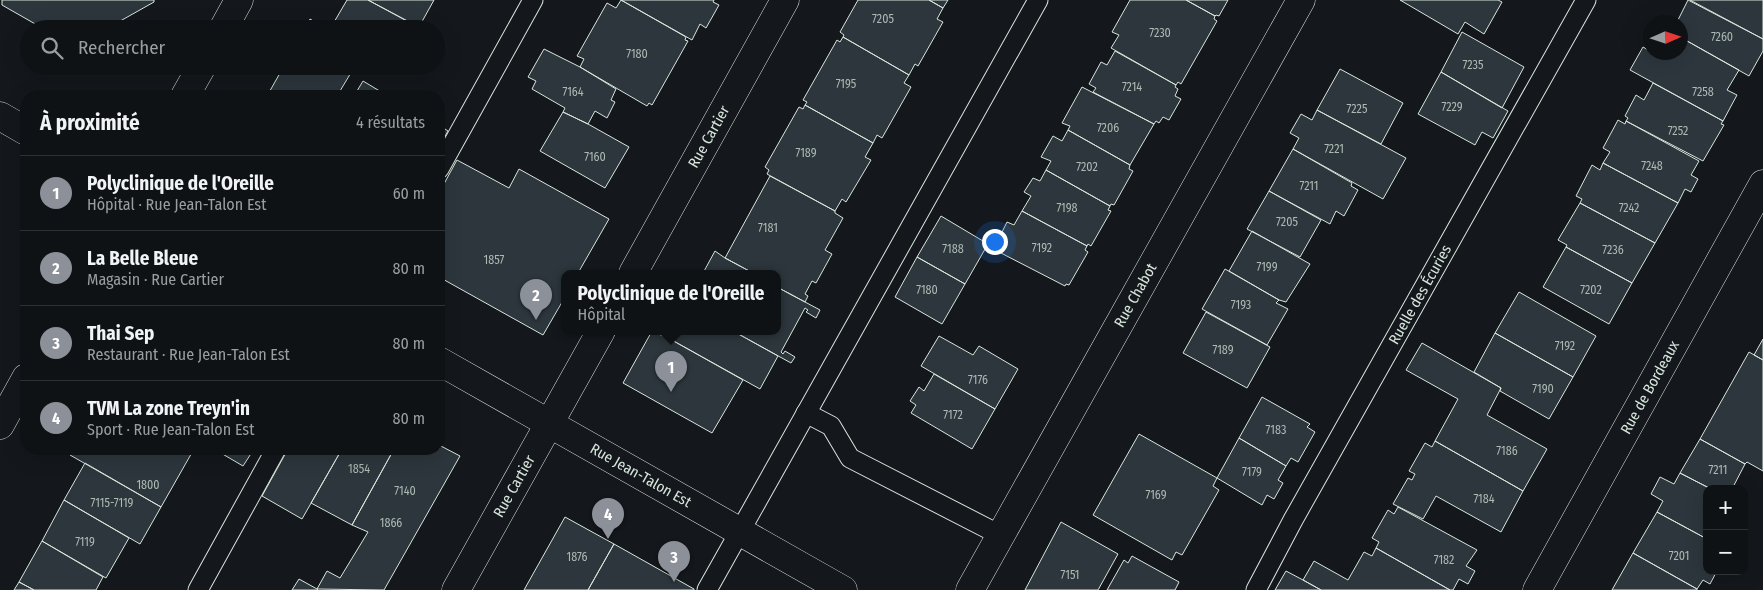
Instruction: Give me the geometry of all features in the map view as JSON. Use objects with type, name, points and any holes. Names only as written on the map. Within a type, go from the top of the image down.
[{"type":"street","points":[[228,20],[239,0]]},
{"type":"street","name":"Rue Cartier","points":[[635,270],[785,0]]},
{"type":"street","name":"Rue Chabot","points":[[970,590],[1301,0]]},
{"type":"street","points":[[188,90],[197,75]]},
{"type":"street","points":[[0,116],[20,128]]},
{"type":"street","name":"Rue de Bordeaux","points":[[1537,590],[1763,184]]},
{"type":"street","name":"Rue Cartier","points":[[456,590],[598,335]]},
{"type":"street","name":"Rue Jean-Talon Est","points":[[445,364],[843,590]]},
{"type":"street","points":[[0,424],[20,389]]},
{"type":"lane","points":[[445,157],[533,0]]},
{"type":"lane","points":[[707,590],[1038,0]]},
{"type":"lane","name":"Ruelle des Écuries","points":[[1256,590],[1293,520],[1586,0]]},
{"type":"lane","points":[[806,413],[831,426],[850,458],[1000,536]]},
{"type":"lane","points":[[198,590],[273,455]]},
{"type":"building","points":[[2,0],[154,0],[154,2],[122,20],[28,20],[2,5]]},
{"type":"building","points":[[347,0],[368,0],[405,20],[335,20]]},
{"type":"building","points":[[368,0],[434,0],[423,20],[406,20]]},
{"type":"building","points":[[621,0],[714,0],[713,2],[719,5],[706,28],[700,24],[692,40]]},
{"type":"building","points":[[621,0],[686,37],[685,40],[688,41],[652,105],[649,103],[647,106],[580,67],[584,59],[577,56],[607,3],[616,8]]},
{"type":"building","points":[[858,0],[929,0],[943,8],[937,19],[943,22],[918,66],[915,64],[909,75],[843,37],[844,35],[840,32]]},
{"type":"building","points":[[929,0],[948,0],[943,8]]},
{"type":"building","points":[[1130,0],[1186,0],[1215,16],[1214,19],[1217,21],[1181,84],[1178,82],[1176,85],[1111,48],[1119,35],[1112,32]]},
{"type":"building","points":[[1186,0],[1228,0],[1219,16],[1215,16]]},
{"type":"building","points":[[1400,0],[1498,0],[1502,2],[1484,34],[1465,22],[1458,34]]},
{"type":"building","points":[[1688,0],[1763,39],[1763,51],[1749,76],[1688,42],[1688,15],[1680,15]]},
{"type":"building","points":[[1690,0],[1763,0],[1763,39]]},
{"type":"building","points":[[1462,32],[1524,67],[1502,108],[1441,72]]},
{"type":"building","points":[[843,37],[909,75],[904,83],[911,87],[882,138],[877,135],[873,143],[805,105],[807,102],[803,100],[837,40],[840,42]]},
{"type":"building","points":[[1688,41],[1739,70],[1727,90],[1737,95],[1723,121],[1630,70],[1643,47],[1643,60],[1688,60]]},
{"type":"building","points":[[544,49],[580,67],[616,89],[611,100],[615,102],[607,118],[595,111],[588,124],[563,112],[565,108],[532,89],[536,81],[528,77]]},
{"type":"building","points":[[1115,51],[1176,85],[1175,87],[1178,89],[1175,96],[1181,99],[1169,120],[1163,117],[1159,123],[1156,121],[1154,124],[1093,92],[1096,88],[1089,84],[1101,62],[1107,65]]},
{"type":"building","points":[[1340,69],[1403,103],[1381,144],[1317,110]]},
{"type":"building","points":[[1441,72],[1508,111],[1493,138],[1482,132],[1475,145],[1418,114]]},
{"type":"building","points":[[279,75],[350,75],[341,90],[270,90]]},
{"type":"building","points":[[363,81],[378,90],[358,90]]},
{"type":"building","points":[[1653,83],[1723,121],[1721,124],[1724,125],[1703,161],[1626,121],[1628,118],[1625,116],[1636,95],[1644,100]]},
{"type":"building","points":[[1082,87],[1154,124],[1130,165],[1068,130],[1070,126],[1062,123]]},
{"type":"building","points":[[805,105],[873,143],[865,157],[871,160],[846,202],[842,199],[835,211],[767,174],[769,170],[765,167],[799,107],[803,109]]},
{"type":"building","points":[[1317,110],[1406,158],[1383,199],[1293,149],[1299,138],[1290,133],[1301,114],[1312,120]]},
{"type":"building","points":[[563,112],[629,147],[605,188],[540,151]]},
{"type":"building","points":[[1618,120],[1625,124],[1626,121],[1699,161],[1691,175],[1698,179],[1691,192],[1685,189],[1678,203],[1603,163],[1610,152],[1603,148]]},
{"type":"building","points":[[1068,130],[1130,165],[1129,169],[1133,171],[1114,205],[1111,204],[1110,206],[1046,170],[1051,161],[1041,157],[1053,136],[1062,141]]},
{"type":"building","points":[[1293,149],[1352,183],[1351,186],[1358,190],[1344,216],[1336,211],[1330,224],[1269,191]]},
{"type":"building","points":[[457,160],[509,188],[519,169],[609,219],[580,270],[561,270],[561,304],[543,335],[445,280],[445,182]]},
{"type":"building","points":[[1603,163],[1678,203],[1655,243],[1580,203],[1582,199],[1576,196],[1592,165],[1600,170]]},
{"type":"building","points":[[1046,170],[1110,206],[1108,210],[1111,211],[1091,246],[1088,244],[1087,246],[1022,211],[1031,196],[1024,192],[1033,178],[1040,181]]},
{"type":"building","points":[[770,176],[835,211],[835,213],[843,218],[825,250],[832,254],[816,283],[812,281],[805,294],[808,296],[805,302],[781,289],[781,270],[747,270],[725,258]]},
{"type":"building","points":[[1269,191],[1321,220],[1300,257],[1247,229]]},
{"type":"building","points":[[1580,203],[1655,243],[1632,283],[1566,247],[1567,245],[1558,240]]},
{"type":"building","points":[[1022,211],[1087,246],[1085,250],[1088,252],[1069,285],[1066,284],[1065,286],[999,252],[1006,242],[999,238],[1007,222],[1014,225]]},
{"type":"building","points":[[941,216],[988,244],[965,284],[917,257]]},
{"type":"building","points":[[1252,231],[1310,264],[1286,302],[1279,300],[1229,271]]},
{"type":"building","points":[[1566,247],[1632,283],[1609,324],[1543,287]]},
{"type":"building","points":[[715,251],[747,270],[705,270]]},
{"type":"building","points":[[917,257],[965,284],[942,324],[895,297]]},
{"type":"building","points":[[1225,269],[1279,300],[1276,303],[1288,309],[1267,345],[1202,309]]},
{"type":"building","points":[[781,289],[820,310],[816,318],[806,312],[808,310],[805,308],[781,352],[783,354],[785,351],[795,357],[791,363],[740,335],[781,335]]},
{"type":"building","points":[[1519,292],[1596,336],[1573,377],[1495,333]]},
{"type":"building","points":[[1206,312],[1270,347],[1247,388],[1183,353]]},
{"type":"building","points":[[1495,333],[1573,377],[1549,419],[1500,391],[1501,388],[1474,372]]},
{"type":"building","points":[[650,335],[661,335],[670,339],[743,380],[712,433],[623,383]]},
{"type":"building","points":[[672,335],[740,335],[778,356],[760,389],[670,339]]},
{"type":"building","points":[[939,336],[973,355],[979,346],[1018,369],[995,409],[921,366]]},
{"type":"building","points":[[1763,339],[1763,360],[1754,355]]},
{"type":"building","points":[[1422,343],[1501,388],[1487,415],[1547,449],[1523,491],[1435,441],[1458,399],[1406,370]]},
{"type":"building","points":[[1749,352],[1763,360],[1763,471],[1747,462],[1745,464],[1700,439]]},
{"type":"building","points":[[934,374],[995,409],[972,449],[911,413],[916,405],[910,401],[919,387],[924,391]]},
{"type":"building","points":[[1262,397],[1310,424],[1307,427],[1315,432],[1298,462],[1291,458],[1286,466],[1239,438]]},
{"type":"building","points":[[1139,434],[1217,478],[1213,486],[1219,490],[1182,555],[1176,552],[1172,560],[1093,515]]},
{"type":"building","points":[[1239,438],[1286,466],[1278,480],[1283,483],[1274,499],[1267,495],[1262,505],[1217,478]]},
{"type":"building","points":[[1700,439],[1745,464],[1734,485],[1703,485],[1680,473]]},
{"type":"building","points":[[1435,441],[1523,491],[1501,532],[1436,496],[1423,519],[1393,504],[1408,478],[1412,480],[1415,474],[1409,471],[1425,443],[1432,447]]},
{"type":"building","points":[[445,448],[460,456],[384,590],[317,589],[327,571],[340,578],[368,532],[352,525],[391,455],[445,455]]},
{"type":"building","points":[[70,455],[191,455],[161,507]]},
{"type":"building","points":[[224,455],[250,455],[243,466]]},
{"type":"building","points":[[285,455],[339,455],[302,519],[262,496]]},
{"type":"building","points":[[339,455],[391,455],[352,525],[311,503]]},
{"type":"building","points":[[85,463],[161,507],[140,544],[64,500]]},
{"type":"building","points":[[1680,473],[1703,485],[1703,537],[1657,512],[1663,501],[1651,494],[1660,477],[1674,484]]},
{"type":"building","points":[[64,500],[129,538],[106,578],[42,541]]},
{"type":"building","points":[[1398,507],[1477,550],[1466,566],[1475,571],[1468,584],[1459,579],[1453,590],[1450,590],[1376,548],[1379,542],[1372,538],[1388,510],[1394,514]]},
{"type":"building","points":[[1657,512],[1703,537],[1703,575],[1715,575],[1710,584],[1703,580],[1697,589],[1633,553]]},
{"type":"building","points":[[565,517],[614,544],[588,590],[524,590]]},
{"type":"building","points":[[1061,522],[1118,554],[1098,590],[1025,590]]},
{"type":"building","points":[[42,541],[103,577],[96,590],[34,590],[19,582]]},
{"type":"building","points":[[614,544],[694,589],[694,590],[588,590]]},
{"type":"building","points":[[1376,548],[1450,590],[1321,590],[1303,580],[1314,561],[1348,580],[1364,552],[1372,556]]},
{"type":"building","points":[[1633,553],[1697,589],[1697,590],[1612,590]]},
{"type":"building","points":[[1132,556],[1179,582],[1175,590],[1107,590],[1124,560],[1128,563]]},
{"type":"building","points":[[1286,571],[1303,580],[1321,590],[1275,590]]},
{"type":"building","points":[[299,579],[317,589],[318,590],[292,590]]},
{"type":"building","points":[[19,582],[34,590],[14,590]]},
{"type":"place","name":"La Belle Bleue","points":[[536,320]]},
{"type":"place","name":"Polyclinique de l'Oreille","points":[[671,392]]},
{"type":"place","name":"TVM La zone Treyn'in","points":[[608,539]]},
{"type":"place","name":"Thai Sep","points":[[674,582]]}]
